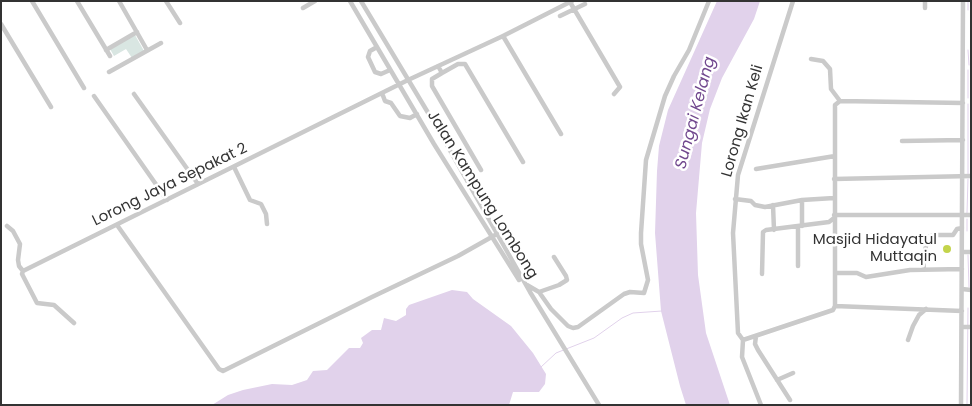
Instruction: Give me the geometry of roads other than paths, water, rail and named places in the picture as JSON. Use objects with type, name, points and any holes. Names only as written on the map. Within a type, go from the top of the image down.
[{"type":"street","points":[[32,1],[84,88]]},
{"type":"street","points":[[77,1],[110,56]]},
{"type":"street","points":[[119,1],[147,50]]},
{"type":"street","points":[[166,1],[180,23]]},
{"type":"street","points":[[303,8],[315,1]]},
{"type":"street","name":"Jalan Kampung Lombong","points":[[350,1],[399,85],[530,292]]},
{"type":"street","name":"Jalan Kampung Lombong","points":[[361,1],[408,80],[520,281],[530,292]]},
{"type":"street","points":[[526,285],[539,292],[551,309],[568,326],[573,328],[624,294],[630,292],[644,294],[648,280],[641,244],[641,233],[646,160],[665,96],[689,50],[709,1]]},
{"type":"street","name":"Lorong Ikan Keli","points":[[761,405],[742,357],[743,340],[738,333],[733,233],[735,199],[738,175],[793,1]]},
{"type":"street","points":[[925,1],[925,8]]},
{"type":"street","points":[[961,405],[966,327],[962,311],[963,1]]},
{"type":"street","points":[[571,2],[620,87],[614,94]]},
{"type":"street","name":"Lorong Jaya Sepakat 2","points":[[22,271],[408,80],[571,2]]},
{"type":"street","points":[[560,16],[585,4]]},
{"type":"street","points":[[1,24],[51,107]]},
{"type":"street","points":[[963,30],[971,30]]},
{"type":"street","points":[[106,50],[137,32]]},
{"type":"street","points":[[503,36],[561,134]]},
{"type":"street","points":[[109,72],[161,43]]},
{"type":"street","points":[[377,48],[370,51],[368,57],[375,72],[381,74],[390,70]]},
{"type":"street","points":[[811,60],[823,61],[830,69],[831,89],[840,101]]},
{"type":"street","points":[[481,170],[432,86],[432,79],[458,64],[465,64],[523,162]]},
{"type":"street","points":[[438,66],[442,73]]},
{"type":"street","points":[[963,68],[971,68]]},
{"type":"street","points":[[382,93],[385,101],[391,104],[400,116],[410,118],[417,114]]},
{"type":"street","points":[[134,94],[198,184]]},
{"type":"street","points":[[94,96],[167,200]]},
{"type":"street","points":[[743,340],[832,310],[835,306],[835,105],[840,101],[971,102]]},
{"type":"street","points":[[902,142],[963,140]]},
{"type":"street","points":[[756,169],[834,156]]},
{"type":"street","points":[[234,167],[250,200],[261,204],[266,214],[267,224]]},
{"type":"street","points":[[834,179],[971,176]]},
{"type":"street","points":[[735,199],[751,201],[755,205],[765,207],[802,200],[834,198]]},
{"type":"street","points":[[798,266],[802,200]]},
{"type":"street","points":[[773,205],[774,230]]},
{"type":"street","points":[[762,274],[762,235],[766,230],[829,222],[834,217],[971,215]]},
{"type":"street","points":[[117,225],[223,372],[495,236]]},
{"type":"street","points":[[7,226],[13,230],[20,244],[18,260],[22,274],[37,304],[54,306],[74,323]]},
{"type":"street","points":[[924,269],[923,260],[928,237],[953,234],[957,229],[962,228]]},
{"type":"street","points":[[962,252],[971,252]]},
{"type":"street","points":[[539,292],[567,280],[554,257]]},
{"type":"street","points":[[835,273],[857,273],[866,277],[910,270],[962,269]]},
{"type":"street","points":[[962,289],[971,290]]},
{"type":"street","points":[[530,292],[599,405]]},
{"type":"street","points":[[835,306],[962,311]]},
{"type":"street","points":[[908,340],[918,315],[926,309]]},
{"type":"street","points":[[756,336],[756,344],[790,400]]},
{"type":"street","points":[[777,380],[792,373]]},
{"type":"water","name":"Sungai Kelang","points":[[717,1],[760,1],[754,19],[722,78],[710,109],[702,143],[696,213],[698,275],[706,333],[730,405],[686,405],[661,311],[655,233],[657,171],[659,146],[668,110]]},
{"type":"water","points":[[452,290],[467,292],[473,299],[511,326],[533,353],[546,374],[545,384],[539,392],[513,392],[509,405],[212,405],[228,395],[243,390],[272,384],[292,385],[307,380],[313,371],[327,370],[349,348],[360,348],[363,343],[361,338],[372,330],[381,330],[384,318],[396,321],[406,315],[406,309],[409,305]]},
{"type":"waterway","points":[[968,1],[968,10]]},
{"type":"waterway","points":[[968,50],[969,65]]},
{"type":"waterway","points":[[968,70],[968,98]]},
{"type":"waterway","points":[[968,104],[968,175]]},
{"type":"waterway","points":[[967,213],[968,179]]},
{"type":"waterway","points":[[967,219],[967,231]]},
{"type":"waterway","points":[[968,255],[969,287]]},
{"type":"waterway","points":[[967,405],[968,308]]},
{"type":"waterway","points":[[541,367],[556,353],[594,338],[622,318],[633,313],[662,311]]},
{"type":"place","name":"Masjid Hidayatul Muttaqin","points":[[947,249]]}]
